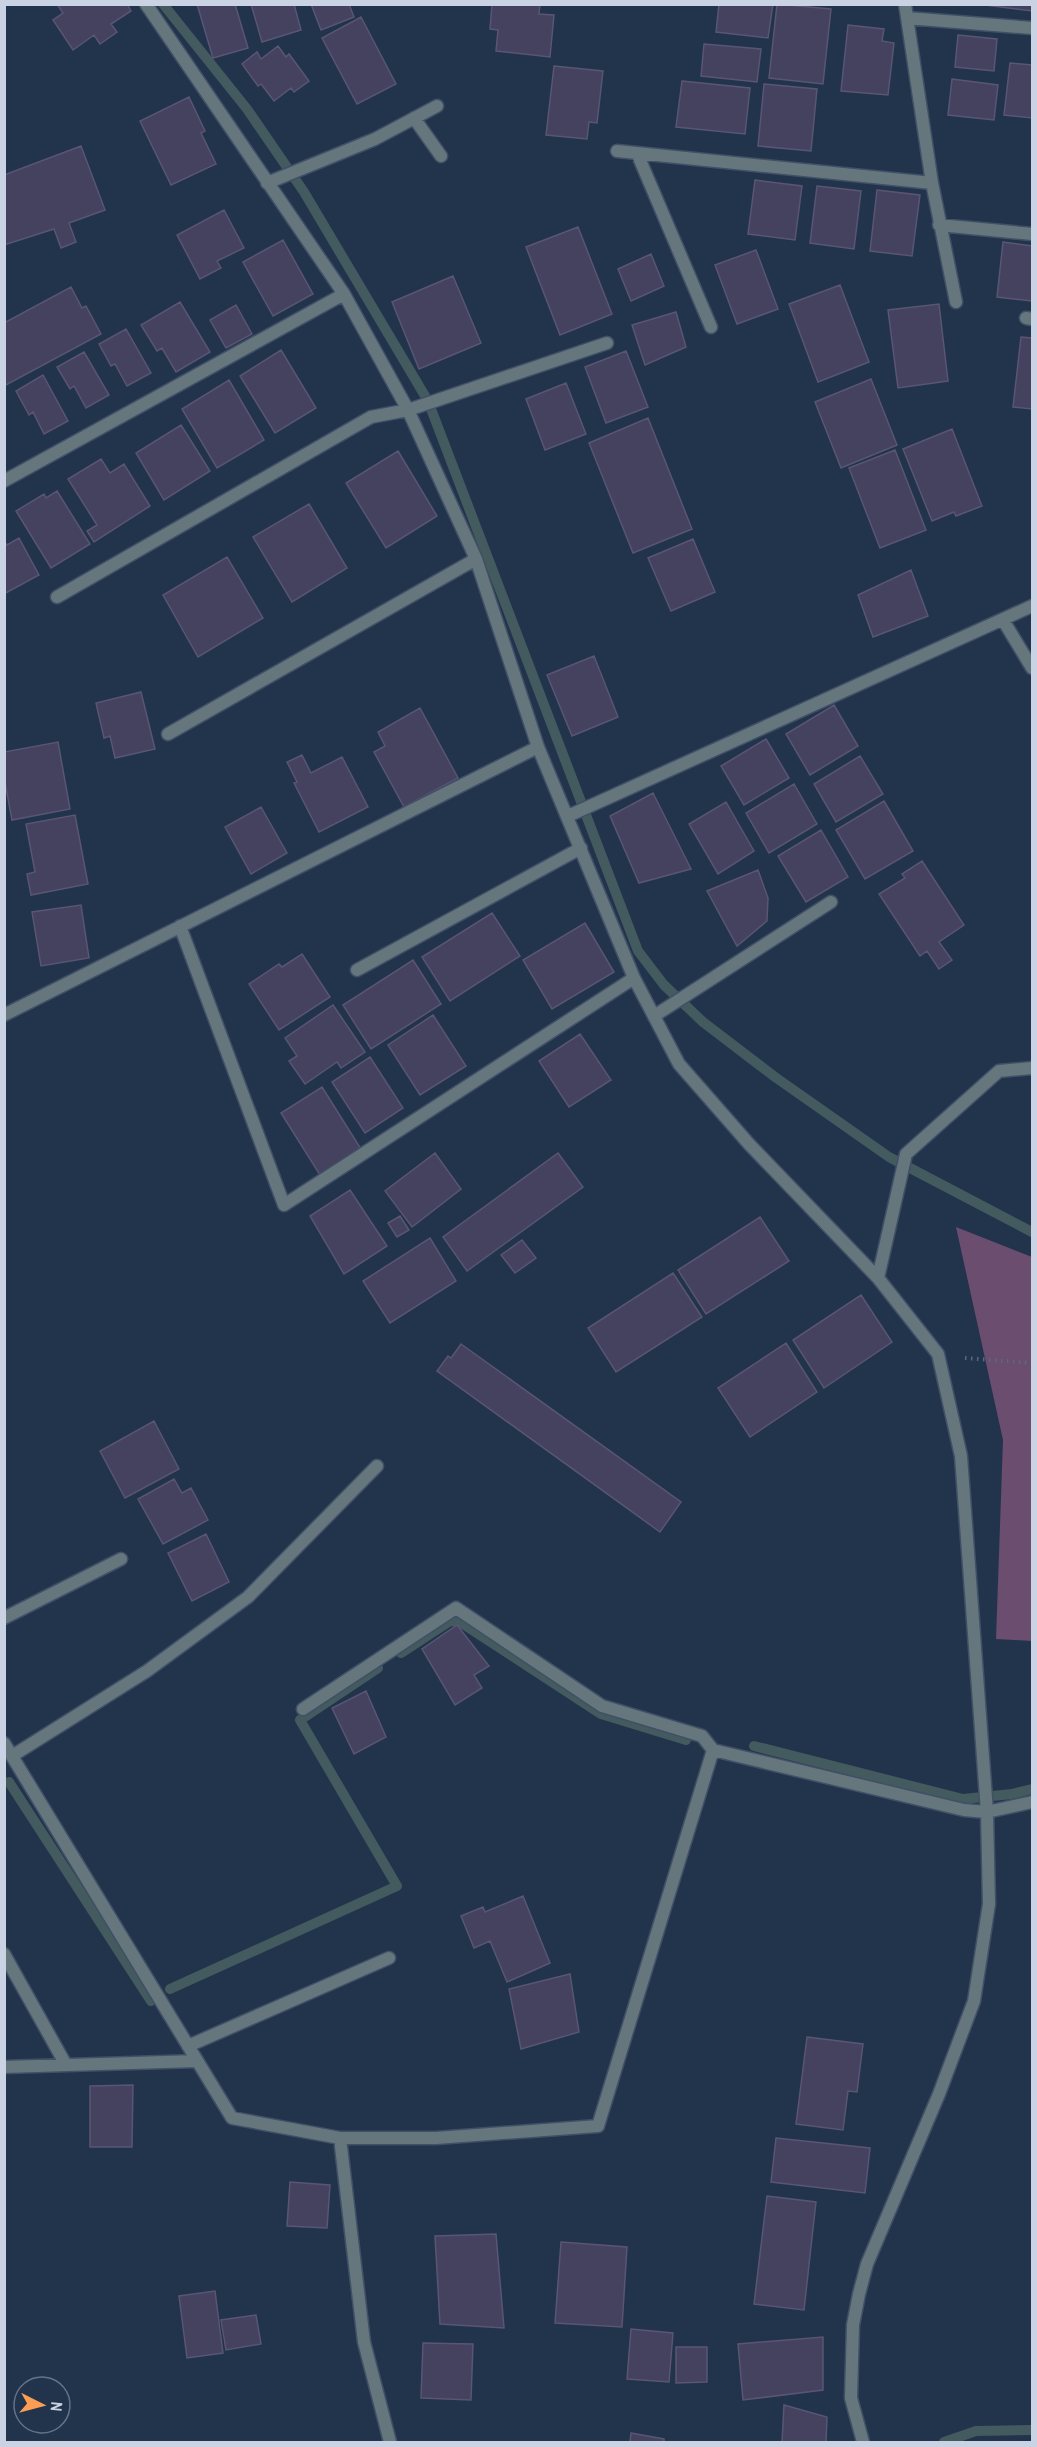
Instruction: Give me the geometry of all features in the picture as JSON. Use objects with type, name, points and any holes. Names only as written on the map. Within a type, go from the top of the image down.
[{"type":"street","points":[[146,4],[344,294],[409,409],[476,559],[538,747],[570,816],[634,978],[656,1015],[680,1064],[749,1144],[878,1278],[938,1354],[961,1456],[987,1807],[989,1904],[974,2001],[939,2094],[867,2264],[859,2294],[853,2325],[851,2398],[862,2442]]},
{"type":"street","points":[[905,4],[939,225],[956,302]]},
{"type":"street","points":[[907,18],[1032,28]]},
{"type":"street","points":[[269,182],[375,139],[437,106]]},
{"type":"street","points":[[414,118],[441,156]]},
{"type":"street","points":[[617,151],[932,183]]},
{"type":"street","points":[[637,153],[711,327]]},
{"type":"street","points":[[939,225],[1032,234]]},
{"type":"street","points":[[4,481],[344,294]]},
{"type":"street","points":[[57,597],[371,417],[409,409],[607,343]]},
{"type":"street","points":[[168,734],[476,559]]},
{"type":"street","points":[[570,816],[1032,606]]},
{"type":"street","points":[[1003,620],[1032,668]]},
{"type":"street","points":[[4,1015],[538,747]]},
{"type":"street","points":[[357,970],[581,848]]},
{"type":"street","points":[[656,1015],[831,902]]},
{"type":"street","points":[[180,926],[284,1205],[634,978]]},
{"type":"street","points":[[878,1278],[906,1154],[999,1071],[1032,1068]]},
{"type":"street","points":[[377,1466],[248,1597],[147,1671],[7,1748],[232,2118],[340,2138],[436,2138],[598,2126],[713,1750]]},
{"type":"street","points":[[4,1618],[121,1559]]},
{"type":"street","points":[[303,1709],[456,1608],[602,1706],[702,1736],[713,1750],[964,1810],[1032,1802]]},
{"type":"street","points":[[4,1954],[66,2065]]},
{"type":"street","points":[[188,2046],[389,1958]]},
{"type":"street","points":[[4,2067],[197,2061]]},
{"type":"street","points":[[340,2138],[364,2342],[390,2442]]},
{"type":"path","points":[[938,1354],[984,1361],[1032,1363]]},
{"type":"shaded area","points":[[956,1227],[1032,1257],[1032,1641],[996,1639],[1003,1440]]},
{"type":"building","points":[[57,4],[127,4],[131,11],[111,24],[117,32],[100,44],[94,35],[73,50],[53,20],[63,13]]},
{"type":"building","points":[[197,4],[235,4],[248,48],[213,58]]},
{"type":"building","points":[[251,4],[294,4],[301,30],[262,42]]},
{"type":"building","points":[[311,4],[349,4],[354,17],[321,30]]},
{"type":"building","points":[[492,4],[540,4],[539,14],[554,15],[550,57],[496,51],[498,30],[490,29]]},
{"type":"building","points":[[719,4],[773,4],[768,38],[716,32]]},
{"type":"building","points":[[777,4],[831,9],[823,84],[769,78]]},
{"type":"building","points":[[977,4],[1032,4],[1032,11]]},
{"type":"building","points":[[361,17],[396,84],[357,104],[322,38]]},
{"type":"building","points":[[848,25],[884,29],[882,41],[894,43],[888,95],[841,91]]},
{"type":"building","points":[[958,35],[997,39],[994,71],[955,67]]},
{"type":"building","points":[[704,44],[761,49],[757,82],[701,76]]},
{"type":"building","points":[[278,46],[286,57],[289,54],[309,81],[294,92],[291,88],[274,101],[261,84],[258,86],[242,64],[257,52],[261,59]]},
{"type":"building","points":[[1010,63],[1032,65],[1032,118],[1004,115]]},
{"type":"building","points":[[554,66],[603,71],[597,123],[589,122],[587,139],[546,135]]},
{"type":"building","points":[[952,79],[998,85],[994,120],[948,115]]},
{"type":"building","points":[[682,81],[750,88],[745,134],[676,127]]},
{"type":"building","points":[[764,84],[817,89],[811,151],[758,146]]},
{"type":"building","points":[[189,97],[205,131],[201,133],[216,164],[171,185],[140,121]]},
{"type":"building","points":[[81,146],[105,210],[69,223],[76,242],[61,248],[54,229],[4,245],[4,175]]},
{"type":"building","points":[[755,180],[802,186],[795,240],[748,234]]},
{"type":"building","points":[[817,186],[861,191],[854,249],[810,243]]},
{"type":"building","points":[[877,190],[920,195],[912,256],[870,251]]},
{"type":"building","points":[[224,210],[244,248],[217,261],[221,268],[200,279],[177,235]]},
{"type":"building","points":[[578,227],[612,314],[560,335],[526,247]]},
{"type":"building","points":[[283,240],[313,294],[273,316],[243,262]]},
{"type":"building","points":[[1003,242],[1032,246],[1032,301],[997,297]]},
{"type":"building","points":[[756,250],[778,309],[737,324],[715,265]]},
{"type":"building","points":[[651,254],[664,286],[631,301],[618,269]]},
{"type":"building","points":[[453,276],[481,343],[419,369],[392,302]]},
{"type":"building","points":[[840,285],[869,362],[818,382],[789,304]]},
{"type":"building","points":[[71,287],[82,308],[86,306],[101,334],[4,386],[4,323]]},
{"type":"building","points":[[180,302],[210,352],[176,372],[162,348],[157,351],[141,325]]},
{"type":"building","points":[[939,304],[948,381],[898,388],[888,310]]},
{"type":"building","points":[[236,305],[252,334],[226,348],[210,320]]},
{"type":"building","points":[[676,312],[686,347],[645,365],[632,325]]},
{"type":"building","points":[[126,329],[151,373],[127,386],[115,364],[111,366],[99,344]]},
{"type":"building","points":[[1021,337],[1032,338],[1032,409],[1013,407]]},
{"type":"building","points":[[281,350],[316,408],[275,433],[240,376]]},
{"type":"building","points":[[626,351],[648,407],[606,423],[585,367]]},
{"type":"building","points":[[84,352],[109,395],[86,408],[74,386],[70,389],[57,367]]},
{"type":"building","points":[[43,375],[68,421],[44,434],[33,412],[29,415],[16,391]]},
{"type":"building","points":[[871,379],[897,445],[841,468],[815,402]]},
{"type":"building","points":[[229,380],[264,440],[217,468],[182,409]]},
{"type":"building","points":[[566,383],[586,434],[545,450],[526,399]]},
{"type":"building","points":[[648,418],[692,529],[633,553],[589,443]]},
{"type":"building","points":[[181,425],[210,471],[164,500],[136,453]]},
{"type":"building","points":[[952,429],[982,506],[956,516],[954,512],[932,521],[903,449]]},
{"type":"building","points":[[895,450],[926,530],[880,548],[849,468]]},
{"type":"building","points":[[398,451],[437,516],[386,548],[346,483]]},
{"type":"building","points":[[101,459],[110,473],[124,464],[150,506],[94,542],[87,531],[97,525],[68,479]]},
{"type":"building","points":[[57,491],[90,544],[51,568],[16,511],[44,494],[46,498]]},
{"type":"building","points":[[309,504],[347,568],[292,602],[253,537]]},
{"type":"building","points":[[19,538],[39,575],[4,594],[4,541],[7,545]]},
{"type":"building","points":[[693,539],[715,592],[671,611],[648,558]]},
{"type":"building","points":[[227,557],[263,618],[198,657],[163,595]]},
{"type":"building","points":[[911,570],[928,616],[873,637],[858,595]]},
{"type":"building","points":[[594,656],[618,717],[572,736],[547,675]]},
{"type":"building","points":[[141,692],[155,749],[115,758],[110,736],[104,738],[96,703]]},
{"type":"building","points":[[834,705],[858,746],[810,775],[786,734]]},
{"type":"building","points":[[420,708],[458,778],[404,807],[374,752],[385,746],[378,732]]},
{"type":"building","points":[[766,739],[789,778],[744,805],[721,766]]},
{"type":"building","points":[[58,742],[70,809],[12,820],[4,777],[4,752]]},
{"type":"building","points":[[302,755],[311,773],[342,757],[368,807],[319,832],[294,783],[297,782],[287,762]]},
{"type":"building","points":[[860,756],[883,794],[836,822],[814,784]]},
{"type":"building","points":[[794,784],[817,824],[769,853],[746,813]]},
{"type":"building","points":[[653,793],[691,869],[639,883],[610,816]]},
{"type":"building","points":[[884,801],[913,851],[865,879],[836,830]]},
{"type":"building","points":[[726,802],[754,851],[718,874],[689,824]]},
{"type":"building","points":[[261,807],[287,853],[251,874],[225,827]]},
{"type":"building","points":[[75,815],[88,884],[31,895],[27,874],[35,872],[26,824]]},
{"type":"building","points":[[821,830],[848,877],[806,902],[778,856]]},
{"type":"building","points":[[922,861],[964,925],[939,942],[952,960],[939,969],[927,951],[920,956],[879,894],[905,878],[902,874]]},
{"type":"building","points":[[758,870],[768,898],[767,921],[737,946],[707,891]]},
{"type":"building","points":[[81,905],[89,958],[41,966],[32,912]]},
{"type":"building","points":[[492,913],[520,956],[450,1001],[422,957]]},
{"type":"building","points":[[585,923],[614,972],[552,1009],[523,960]]},
{"type":"building","points":[[302,954],[330,997],[279,1030],[249,984],[279,964],[282,967]]},
{"type":"building","points":[[413,960],[441,1004],[371,1049],[343,1005]]},
{"type":"building","points":[[333,1005],[365,1052],[341,1068],[337,1062],[305,1084],[289,1061],[297,1056],[285,1038]]},
{"type":"building","points":[[433,1015],[466,1066],[420,1095],[388,1045]]},
{"type":"building","points":[[580,1034],[611,1080],[569,1107],[539,1061]]},
{"type":"building","points":[[370,1057],[403,1108],[365,1133],[332,1082]]},
{"type":"building","points":[[322,1087],[361,1149],[320,1175],[281,1113]]},
{"type":"building","points":[[435,1153],[461,1189],[412,1227],[385,1191]]},
{"type":"building","points":[[558,1153],[583,1187],[467,1271],[443,1237]]},
{"type":"building","points":[[350,1190],[387,1246],[344,1274],[310,1216]]},
{"type":"building","points":[[400,1216],[409,1230],[397,1237],[388,1223]]},
{"type":"building","points":[[760,1217],[789,1261],[706,1314],[678,1270]]},
{"type":"building","points":[[430,1238],[456,1281],[390,1323],[363,1281]]},
{"type":"building","points":[[522,1240],[536,1258],[515,1273],[501,1255]]},
{"type":"building","points":[[673,1273],[702,1317],[616,1372],[588,1328]]},
{"type":"building","points":[[861,1295],[892,1342],[824,1388],[793,1340]]},
{"type":"building","points":[[786,1343],[817,1392],[750,1437],[718,1388]]},
{"type":"building","points":[[461,1344],[681,1502],[660,1532],[437,1371],[448,1356],[451,1358]]},
{"type":"building","points":[[154,1421],[179,1469],[125,1498],[100,1451]]},
{"type":"building","points":[[174,1479],[182,1493],[191,1488],[208,1520],[163,1544],[138,1499]]},
{"type":"building","points":[[206,1534],[229,1582],[192,1601],[168,1553]]},
{"type":"building","points":[[457,1625],[489,1666],[474,1675],[482,1688],[455,1705],[422,1649]]},
{"type":"building","points":[[366,1691],[386,1737],[354,1754],[332,1708]]},
{"type":"building","points":[[523,1896],[550,1963],[507,1982],[490,1941],[474,1948],[461,1916],[483,1907],[485,1912]]},
{"type":"building","points":[[570,1974],[579,2032],[521,2049],[509,1989]]},
{"type":"building","points":[[807,2037],[863,2044],[857,2092],[848,2091],[843,2130],[796,2124]]},
{"type":"building","points":[[133,2085],[132,2147],[90,2147],[90,2086]]},
{"type":"building","points":[[776,2138],[870,2148],[865,2193],[771,2182]]},
{"type":"building","points":[[290,2182],[330,2185],[327,2228],[287,2226]]},
{"type":"building","points":[[767,2196],[816,2202],[804,2310],[754,2304]]},
{"type":"building","points":[[496,2234],[504,2328],[440,2324],[435,2236]]},
{"type":"building","points":[[561,2242],[627,2247],[622,2327],[555,2323]]},
{"type":"building","points":[[215,2291],[223,2353],[187,2358],[179,2296]]},
{"type":"building","points":[[256,2315],[261,2344],[226,2350],[221,2320]]},
{"type":"building","points":[[631,2329],[673,2333],[669,2382],[627,2379]]},
{"type":"building","points":[[823,2337],[823,2390],[743,2400],[738,2344]]},
{"type":"building","points":[[423,2343],[473,2344],[471,2400],[421,2398]]},
{"type":"building","points":[[676,2347],[707,2347],[707,2382],[676,2383]]},
{"type":"building","points":[[784,2405],[827,2417],[826,2442],[782,2442]]},
{"type":"building","points":[[631,2433],[664,2439],[664,2442],[630,2442]]},
{"type":"waterway","points":[[163,4],[247,109],[304,192],[428,401],[638,951],[664,985],[703,1022],[775,1077],[889,1157],[1032,1232]]},
{"type":"waterway","points":[[401,1653],[450,1621],[460,1622],[601,1714],[686,1740]]},
{"type":"waterway","points":[[170,1989],[397,1886],[300,1720],[378,1668]]},
{"type":"waterway","points":[[754,1746],[963,1799],[1012,1794],[1032,1789]]},
{"type":"waterway","points":[[9,1782],[151,2001]]},
{"type":"waterway","points":[[944,2442],[976,2431],[1032,2430]]}]
